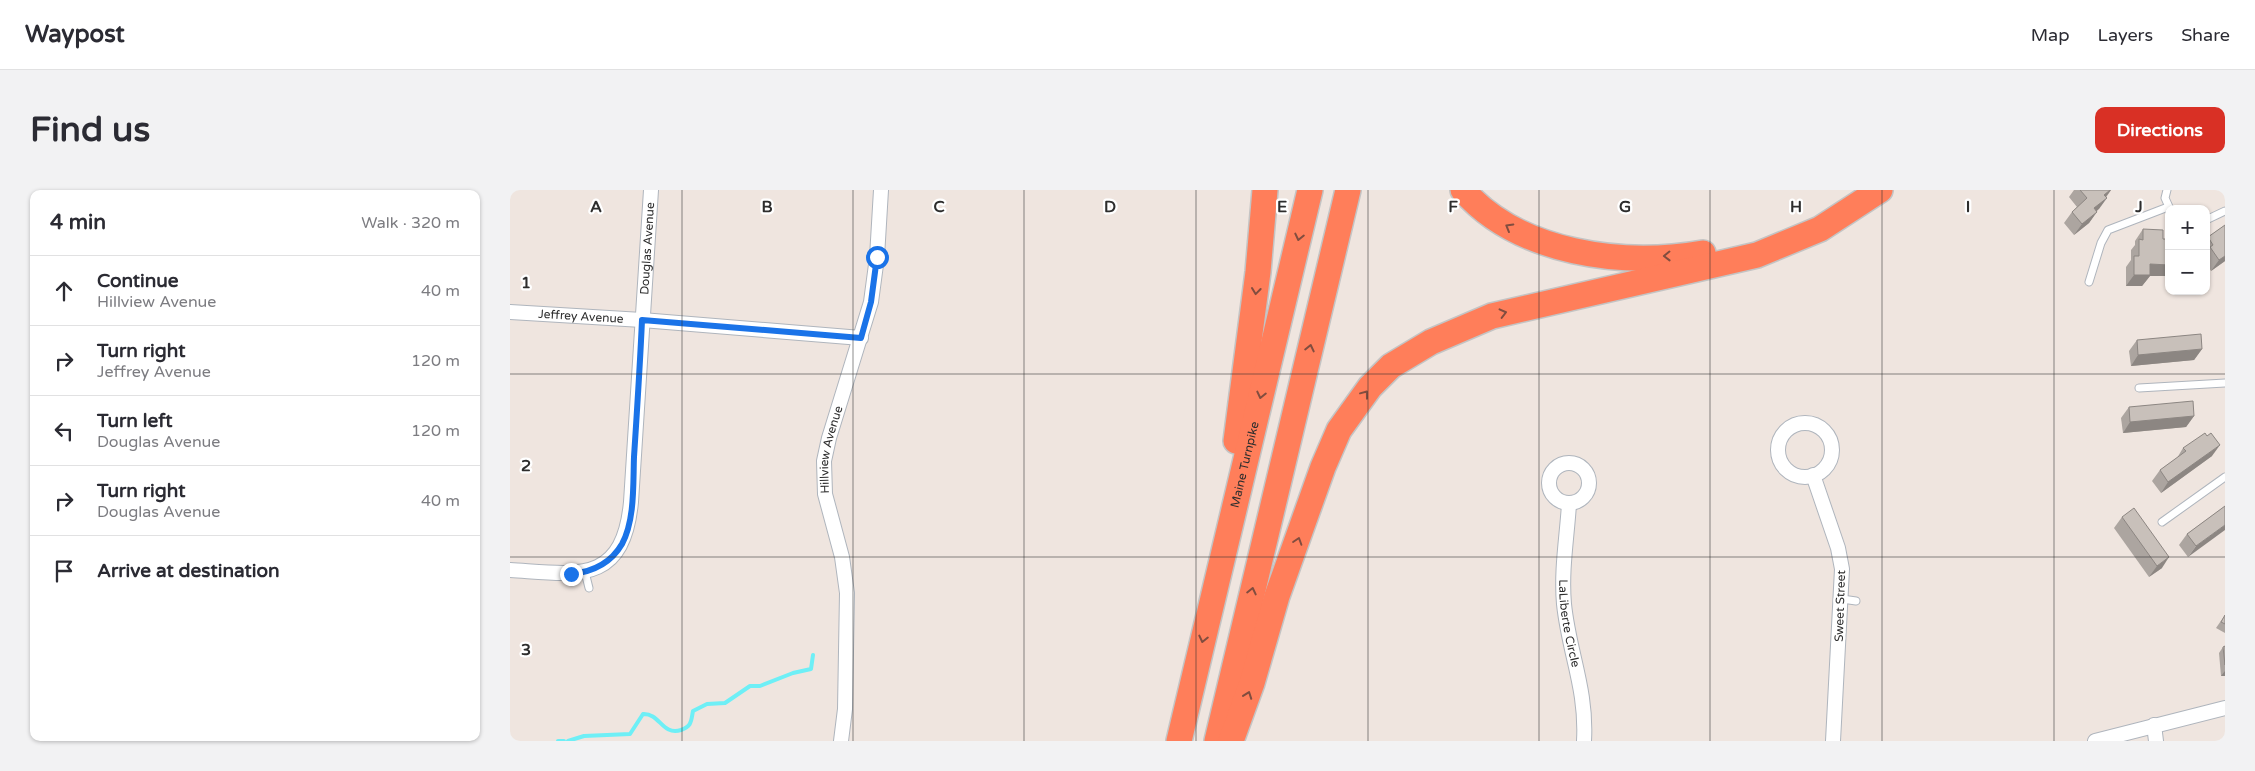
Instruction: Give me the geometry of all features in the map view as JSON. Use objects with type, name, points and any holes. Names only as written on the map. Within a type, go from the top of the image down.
[{"type":"highway","points":[[1210,611],[1253,318],[1265,190]]},
{"type":"highway","name":"Maine Turnpike","points":[[1179,741],[1310,190]]},
{"type":"highway","points":[[1216,741],[1348,190]]},
{"type":"highway","points":[[1464,190],[1503,224],[1537,240],[1591,253],[1644,256],[1699,253],[1754,242],[1805,223],[1859,190]]},
{"type":"highway","points":[[1231,741],[1252,683],[1277,596],[1323,467],[1339,430],[1370,387],[1391,366],[1431,342],[1492,316],[1764,252],[1820,229],[1880,190]]},
{"type":"street","name":"Douglas Avenue","points":[[510,570],[571,574],[585,572],[600,566],[611,557],[622,544],[628,528],[633,483],[651,190]]},
{"type":"street","name":"Hillview Avenue","points":[[841,741],[845,709],[847,593],[842,557],[825,494],[824,462],[829,438],[871,302],[881,190]]},
{"type":"street","name":"Jeffrey Avenue","points":[[510,312],[642,320],[861,338]]},
{"type":"street","name":"Sweet Street","points":[[1813,475],[1841,559],[1849,600],[1833,741]]},
{"type":"street","name":"LaLiberte Circle","points":[[1569,504],[1564,567],[1564,604],[1584,700],[1584,741]]},
{"type":"street","points":[[2095,741],[2225,708]]},
{"type":"street","points":[[2154,725],[2156,741]]},
{"type":"lane","points":[[2167,190],[2165,198],[2168,205]]},
{"type":"lane","points":[[2089,282],[2101,243],[2108,230],[2165,209]]},
{"type":"lane","points":[[2210,218],[2225,211]]},
{"type":"lane","points":[[2140,388],[2225,383]]},
{"type":"lane","points":[[2162,522],[2225,477]]},
{"type":"lane","points":[[585,572],[589,588]]},
{"type":"building","points":[[2080,190],[2110,190],[2104,195],[2107,198],[2094,208],[2097,212],[2082,224],[2072,212],[2087,198]]},
{"type":"building","points":[[2225,225],[2225,256],[2219,260],[2210,247],[2213,245],[2210,236]]},
{"type":"building","points":[[2143,229],[2163,230],[2165,265],[2150,264],[2150,275],[2134,275],[2134,256],[2139,256],[2139,239],[2143,240]]},
{"type":"building","points":[[2201,334],[2202,349],[2138,355],[2137,340]]},
{"type":"building","points":[[2193,401],[2194,416],[2130,422],[2129,407]]},
{"type":"building","points":[[2205,433],[2207,436],[2211,433],[2220,445],[2168,482],[2160,470],[2186,451],[2183,448]]},
{"type":"building","points":[[2225,506],[2225,525],[2196,546],[2187,534]]},
{"type":"building","points":[[2134,508],[2169,557],[2157,566],[2122,517]]},
{"type":"building","points":[[2225,615],[2225,624],[2221,622]]},
{"type":"building","points":[[2225,646],[2225,665],[2223,647]]},
{"type":"waterway","points":[[568,741],[584,736],[630,734],[643,714],[653,717],[669,730],[681,730],[689,725],[693,711],[707,704],[725,703],[750,686],[760,686],[793,673],[811,669],[813,655]]},
{"type":"waterway","points":[[558,741],[564,741]]},
{"type":"route","points":[[571,574],[589,571],[607,561],[622,544],[628,528],[642,320],[861,338],[871,302],[877,257]]}]
